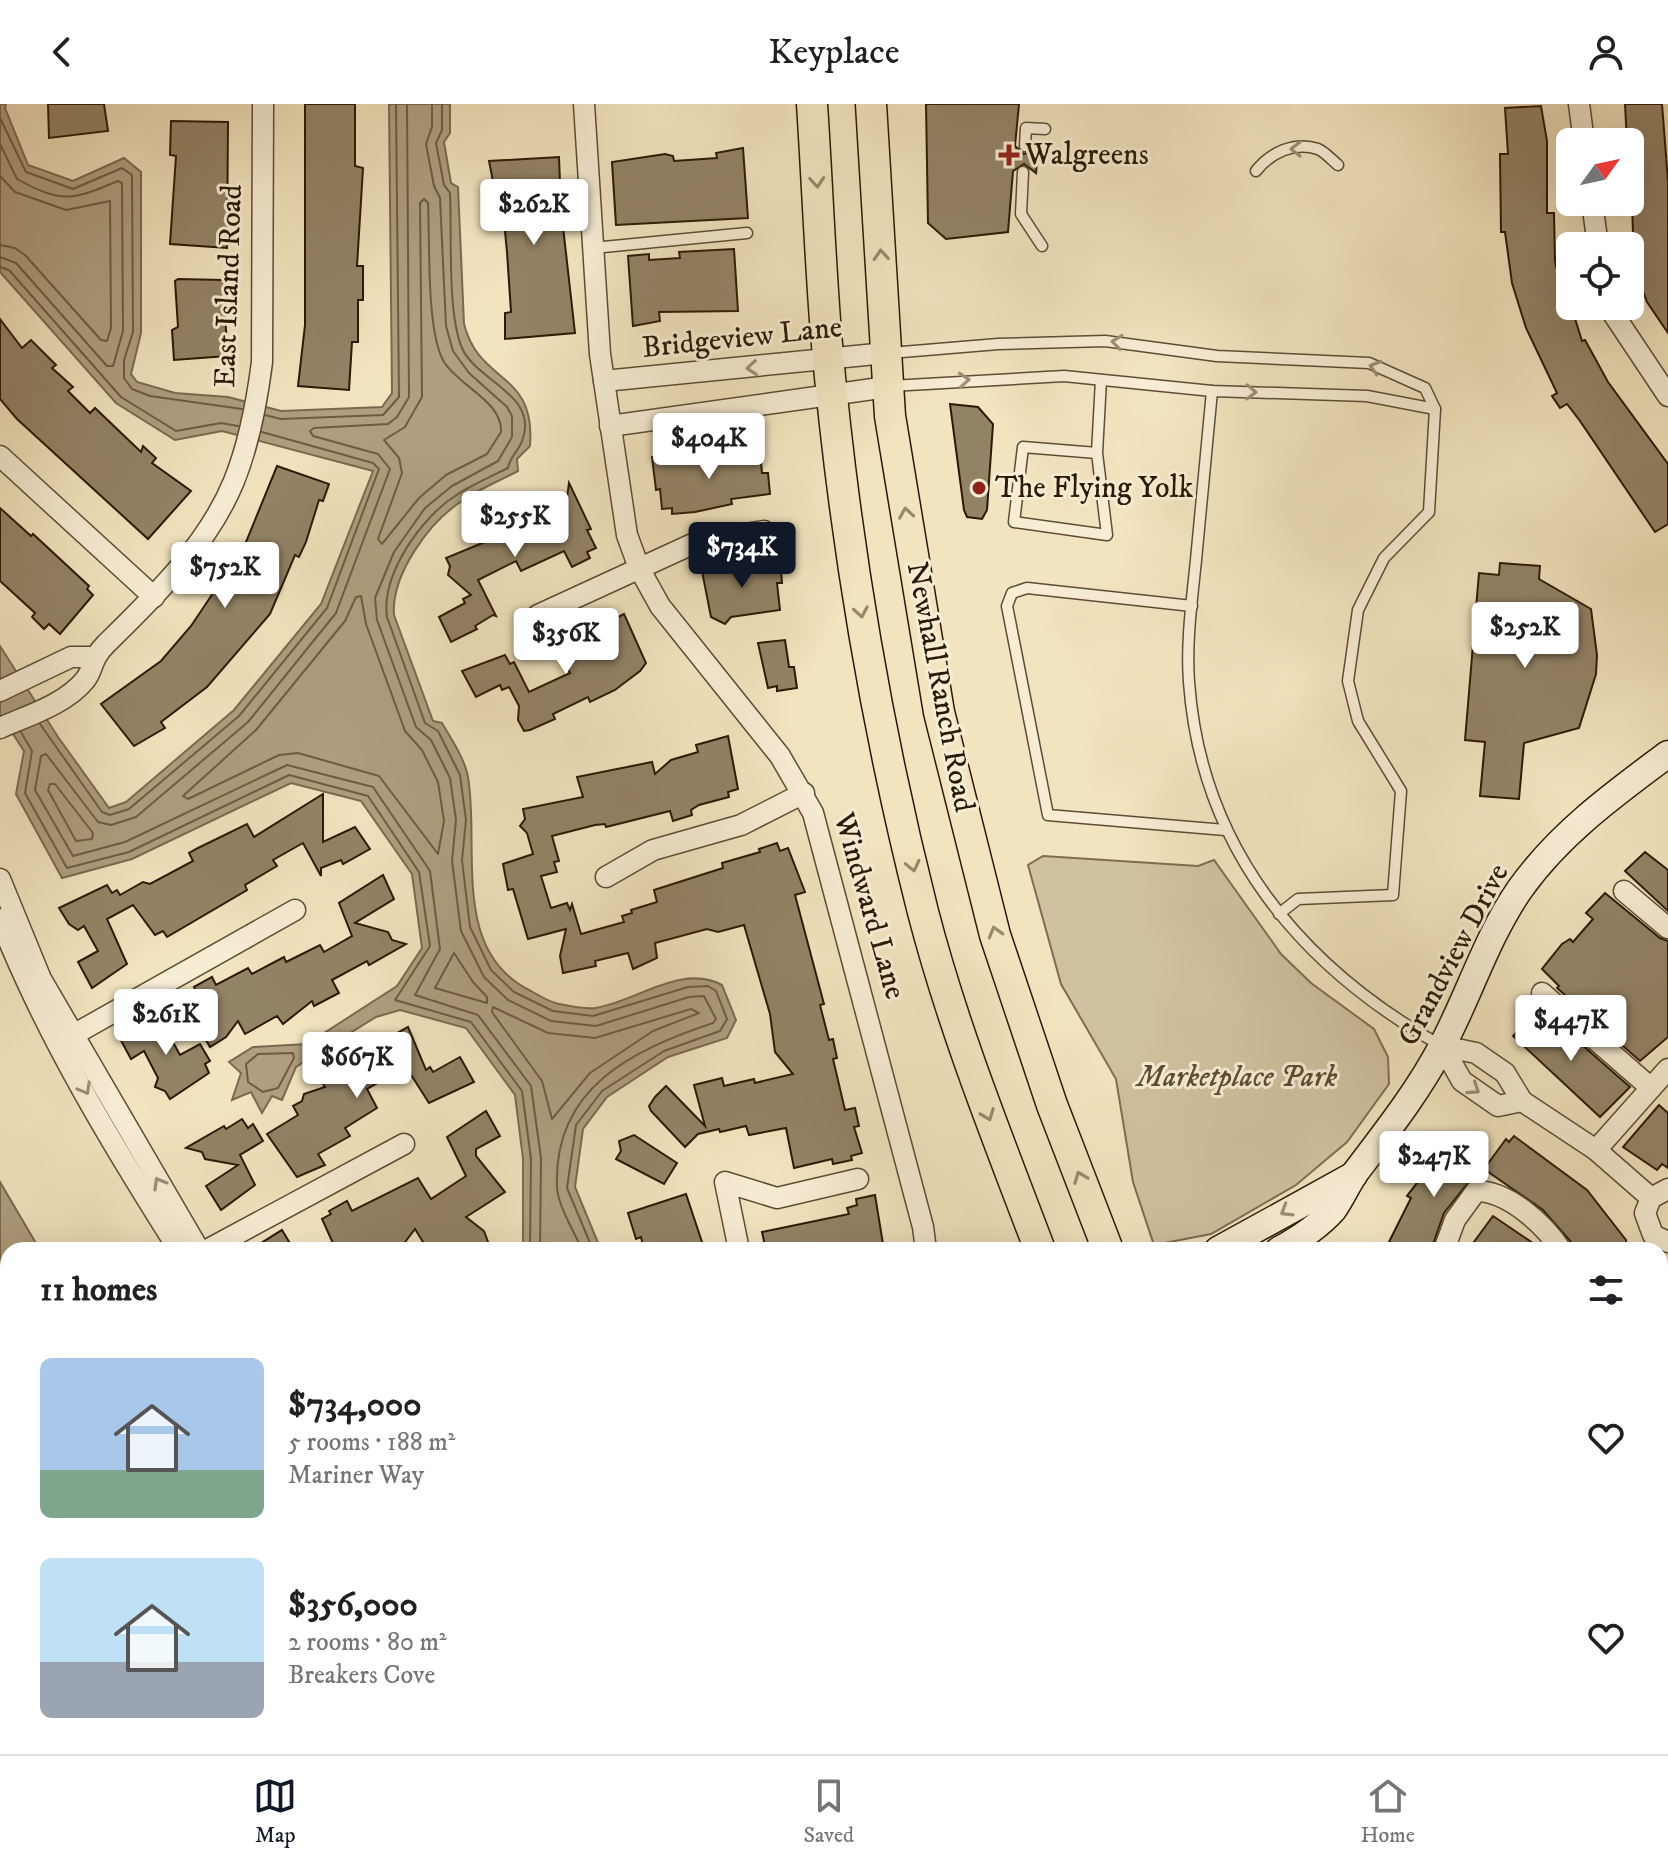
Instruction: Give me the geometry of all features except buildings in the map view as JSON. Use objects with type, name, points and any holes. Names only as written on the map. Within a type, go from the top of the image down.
[{"type":"main road","name":"Newhall Ranch Road","points":[[812,104],[829,360],[854,574],[877,706],[924,914],[972,1072],[1037,1242]]},
{"type":"main road","name":"Newhall Ranch Road","points":[[871,104],[887,387],[939,712],[995,935],[1052,1105],[1105,1242]]},
{"type":"street","name":"East Island Road","points":[[0,728],[62,698],[86,679],[93,657],[154,597],[209,526],[234,482],[257,395],[262,362],[263,104]]},
{"type":"street","name":"Windward Lane","points":[[584,104],[604,381],[622,510],[639,568],[666,615],[780,756],[804,793],[823,839],[925,1242]]},
{"type":"street","points":[[1579,104],[1582,128]]},
{"type":"street","points":[[1617,320],[1668,396]]},
{"type":"street","name":"Bridgeview Lane","points":[[604,381],[886,353]]},
{"type":"street","points":[[610,426],[887,387]]},
{"type":"street","points":[[0,456],[154,597]]},
{"type":"street","points":[[538,615],[699,541],[764,531]]},
{"type":"street","points":[[7,687],[71,657],[93,657]]},
{"type":"street","points":[[7,687],[31,698],[31,714]]},
{"type":"street","name":"Grandview Drive","points":[[1291,1242],[1316,1226],[1333,1209],[1354,1175],[1391,1129],[1442,1046],[1479,963],[1519,892],[1543,859],[1574,827],[1668,754]]},
{"type":"street","points":[[606,877],[653,850],[741,825],[804,793]]},
{"type":"street","points":[[0,879],[41,979],[194,1242]]},
{"type":"street","points":[[1624,891],[1668,928]]},
{"type":"street","points":[[73,1035],[295,910]]},
{"type":"street","points":[[0,919],[67,1056],[174,1242]]},
{"type":"street","points":[[1542,993],[1651,1088]]},
{"type":"street","points":[[1442,1046],[1462,1081],[1498,1106],[1522,1101]]},
{"type":"street","points":[[1442,1046],[1476,1053],[1505,1073],[1522,1101],[1660,1194],[1645,1221],[1660,1242]]},
{"type":"street","points":[[1596,1150],[1668,1069]]},
{"type":"street","points":[[222,1242],[404,1144]]},
{"type":"street","name":"Grandview Drive","points":[[1233,1242],[1354,1175]]},
{"type":"street","points":[[737,1242],[725,1182],[777,1198],[858,1179]]},
{"type":"street","points":[[1447,1242],[1455,1220],[1476,1191],[1500,1195],[1556,1242]]},
{"type":"lane","points":[[1025,146],[1026,128],[1045,129]]},
{"type":"lane","points":[[1256,171],[1266,158],[1282,149],[1318,149],[1338,165]]},
{"type":"lane","points":[[1023,172],[1021,214],[1042,246]]},
{"type":"lane","points":[[593,248],[747,233]]},
{"type":"lane","points":[[886,353],[998,344],[1105,341],[1217,356],[1369,363],[1425,388],[1435,409],[1429,512],[1384,558],[1358,610],[1348,681],[1358,721],[1401,791],[1393,895],[1298,899],[1279,914]]},
{"type":"lane","points":[[887,387],[1009,377],[1064,376],[1212,391],[1367,396],[1435,409]]},
{"type":"lane","points":[[1097,453],[1023,447],[1014,522],[1107,535],[1097,453],[1101,380]]},
{"type":"lane","points":[[1212,391],[1192,606],[1191,694],[1207,776],[1225,830],[1252,878],[1310,951],[1357,991],[1442,1046]]},
{"type":"lane","points":[[1192,606],[1027,588],[1012,593],[1007,606],[1048,815],[1225,830]]},
{"type":"green space","name":"Marketplace Park","points":[[1043,856],[1198,866],[1214,860],[1281,954],[1311,983],[1374,1029],[1388,1057],[1389,1084],[1347,1142],[1296,1185],[1211,1234],[1153,1242],[1133,1182],[1116,1079],[1061,984],[1028,865]]},
{"type":"water","points":[[0,104],[6,104],[28,165],[73,181],[124,158],[141,172],[141,333],[131,374],[137,382],[175,393],[228,397],[281,411],[382,407],[392,393],[389,104],[450,104],[450,133],[444,142],[451,183],[458,187],[464,324],[482,359],[516,390],[524,404],[530,421],[530,446],[517,459],[518,471],[449,510],[425,536],[405,567],[395,599],[394,615],[433,721],[442,723],[468,777],[474,896],[479,925],[489,951],[506,974],[552,1002],[595,1008],[675,981],[707,979],[722,985],[736,1020],[727,1038],[668,1057],[607,1097],[583,1129],[575,1187],[598,1242],[523,1242],[523,1159],[515,1095],[466,1028],[400,1010],[376,1017],[296,1067],[282,1100],[272,1096],[262,1113],[251,1092],[232,1100],[241,1073],[229,1062],[253,1047],[307,1044],[397,986],[422,948],[412,874],[361,801],[291,783],[132,859],[62,878],[16,794],[24,751],[0,714],[0,646],[58,737],[109,808],[126,802],[234,710],[321,604],[373,471],[222,431],[175,440],[116,403],[0,272]]},
{"type":"water","points":[[0,1182],[35,1242],[0,1242]]},
{"type":"place","name":"Walgreens","points":[[1009,155]]},
{"type":"place","name":"The Flying Yolk","points":[[979,488]]}]
